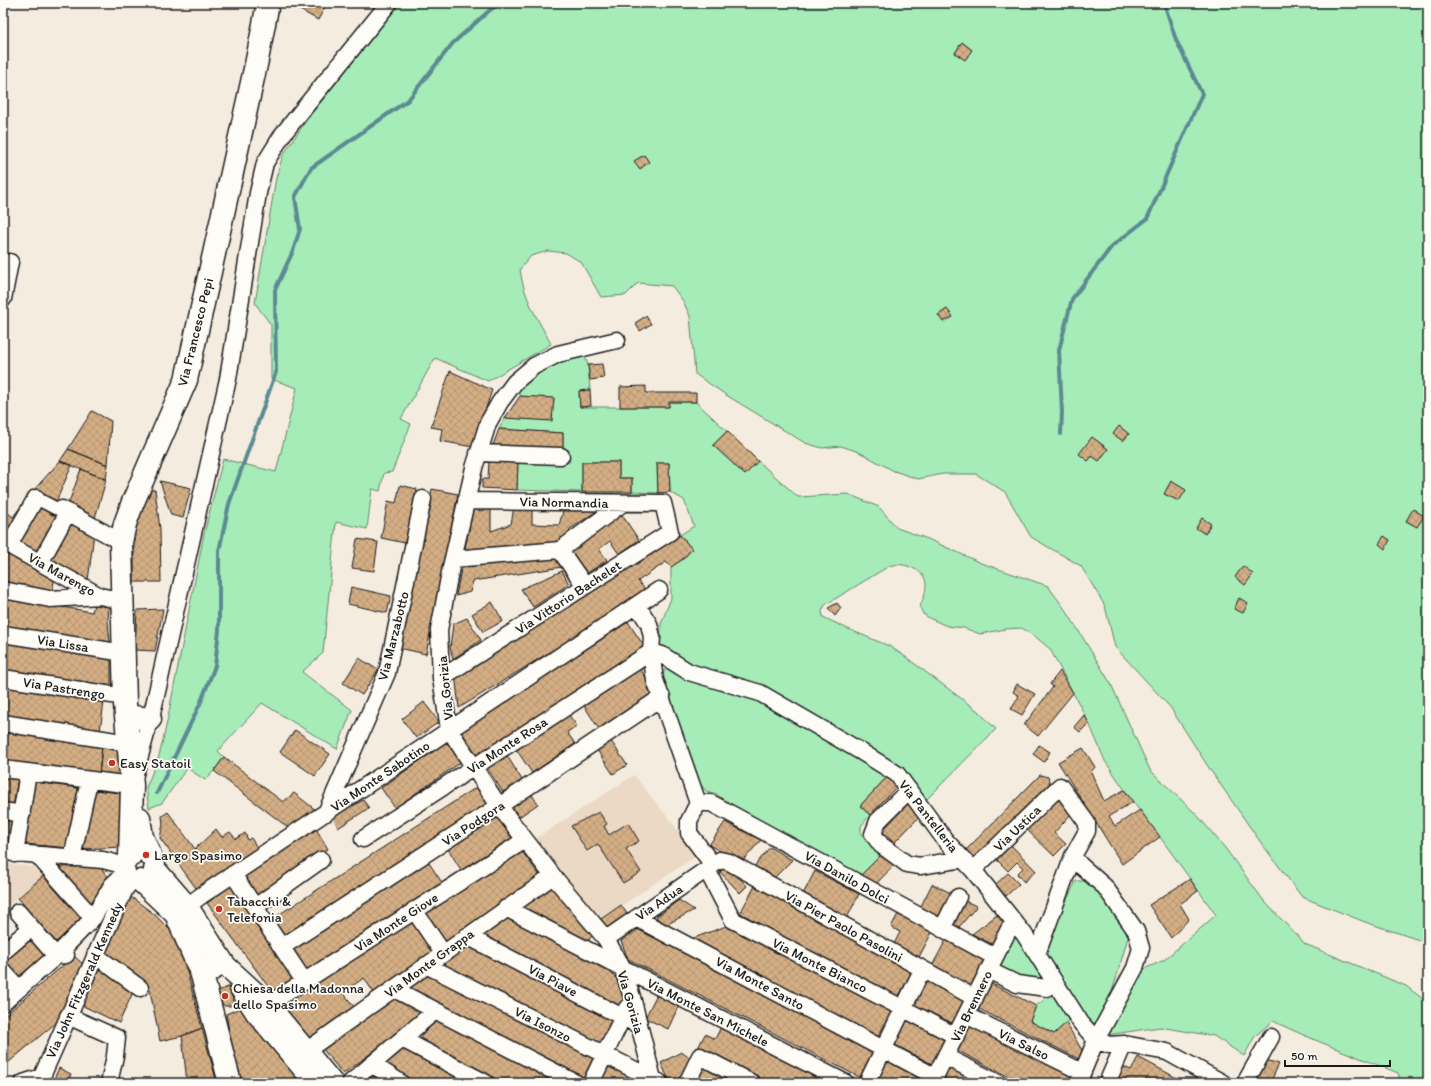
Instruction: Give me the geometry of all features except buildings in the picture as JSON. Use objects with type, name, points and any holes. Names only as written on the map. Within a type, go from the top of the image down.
[{"type":"main road","name":"Via Francesco Pepi","points":[[135,868],[142,836],[132,786],[125,706],[121,542],[132,502],[186,380],[257,60],[268,3]]},
{"type":"main road","points":[[125,706],[150,718]]},
{"type":"main road","points":[[135,868],[188,905],[223,963],[202,975]]},
{"type":"main road","points":[[188,905],[202,975],[230,1083]]},
{"type":"street","points":[[3,768],[132,786],[150,718],[228,379],[258,193],[265,163],[283,134],[389,3]]},
{"type":"street","points":[[3,299],[10,262]]},
{"type":"street","name":"Via Gorizia","points":[[617,340],[558,354],[534,366],[515,382],[500,402],[488,423],[478,453],[453,559],[440,630],[441,678],[449,729],[499,806],[552,876],[606,939],[622,967],[632,997],[638,1025],[655,1082]]},
{"type":"street","points":[[478,453],[561,456]]},
{"type":"street","points":[[6,543],[36,498],[55,508],[65,511],[121,542]]},
{"type":"street","name":"Via Marzabotto","points":[[326,813],[387,673],[424,499]]},
{"type":"street","name":"Via Normandia","points":[[466,502],[663,503]]},
{"type":"street","points":[[453,559],[560,550],[623,503]]},
{"type":"street","name":"Via Vittorio Bachelet","points":[[441,678],[670,532],[663,503]]},
{"type":"street","points":[[40,563],[65,511]]},
{"type":"street","name":"Via Marengo","points":[[6,543],[100,596],[122,601]]},
{"type":"street","points":[[560,550],[585,586]]},
{"type":"street","points":[[3,590],[50,598],[100,596]]},
{"type":"street","name":"Via Monte Sabotino","points":[[188,905],[449,729],[659,590]]},
{"type":"street","points":[[637,605],[649,624],[652,638],[651,652],[655,680],[698,803]]},
{"type":"street","name":"Via Lissa","points":[[3,634],[124,653]]},
{"type":"street","name":"Via Monte Rosa","points":[[363,839],[473,766],[651,652]]},
{"type":"street","name":"Via Pantelleria","points":[[651,652],[662,655],[689,672],[760,693],[897,774],[945,840],[968,864],[1024,934],[1081,1023],[1096,1040]]},
{"type":"street","name":"Via Pastrengo","points":[[3,678],[125,706]]},
{"type":"street","name":"Via Podgora","points":[[282,947],[499,806],[662,697]]},
{"type":"street","points":[[3,723],[128,743]]},
{"type":"street","points":[[28,772],[22,814],[9,853],[103,860],[135,868]]},
{"type":"street","points":[[72,858],[89,781]]},
{"type":"street","name":"Via Ustica","points":[[968,864],[1060,786],[1087,823],[1087,831],[1073,856]]},
{"type":"street","points":[[909,790],[878,821],[873,834],[880,845],[907,864],[920,866],[968,864]]},
{"type":"street","name":"Via Monte Bianco","points":[[698,803],[689,821],[689,833],[710,868],[733,920],[956,1036]]},
{"type":"street","name":"Via Danilo Dolci","points":[[698,803],[711,803],[942,929],[992,964],[1017,984],[1047,988],[1055,982]]},
{"type":"street","points":[[3,811],[22,814]]},
{"type":"street","name":"Via Monte Giove","points":[[262,1008],[525,840]]},
{"type":"street","points":[[37,855],[93,918]]},
{"type":"street","points":[[1037,954],[1073,856]]},
{"type":"street","points":[[1073,856],[1080,865],[1105,887],[1136,931],[1141,948],[1135,968],[1096,1040],[1080,1078]]},
{"type":"street","points":[[255,906],[321,860]]},
{"type":"street","name":"Via Pier Paolo Pasolini","points":[[710,868],[720,860],[729,862],[975,998]]},
{"type":"street","points":[[3,1002],[56,956],[93,918],[112,885],[135,868]]},
{"type":"street","name":"Via John Fitzgerald Kennedy","points":[[40,1080],[135,868]]},
{"type":"street","name":"Via Adua","points":[[606,939],[710,868]]},
{"type":"street","points":[[233,874],[304,981]]},
{"type":"street","name":"Via Monte Grappa","points":[[306,1051],[552,876]]},
{"type":"street","points":[[942,929],[958,897]]},
{"type":"street","name":"Via Monte San Michele","points":[[506,908],[846,1083]]},
{"type":"street","points":[[414,910],[443,953]]},
{"type":"street","points":[[18,912],[56,956]]},
{"type":"street","name":"Via Monte Santo","points":[[636,918],[883,1049],[934,1080]]},
{"type":"street","points":[[3,952],[31,928]]},
{"type":"street","name":"Via Brennero","points":[[934,1080],[1008,929]]},
{"type":"street","points":[[56,956],[67,954],[87,937],[92,936],[97,950],[140,988]]},
{"type":"street","name":"Via Piave","points":[[467,936],[638,1025]]},
{"type":"street","points":[[223,963],[262,1008],[306,1051],[333,1083]]},
{"type":"street","name":"Via Isonzo","points":[[426,965],[604,1054],[655,1082]]},
{"type":"street","points":[[867,1083],[922,970]]},
{"type":"street","points":[[3,971],[19,989]]},
{"type":"street","points":[[394,989],[576,1083]]},
{"type":"street","points":[[591,1083],[632,997]]},
{"type":"street","points":[[262,1008],[315,1083]]},
{"type":"street","points":[[350,1083],[435,1011]]},
{"type":"street","name":"Via Salso","points":[[966,1015],[1080,1078]]},
{"type":"street","points":[[68,1016],[117,1038],[109,1083]]},
{"type":"street","points":[[1246,1083],[1271,1037]]},
{"type":"street","points":[[402,1039],[486,1083]]},
{"type":"street","points":[[1096,1040],[1108,1045],[1124,1044],[1168,1052],[1223,1083]]},
{"type":"street","points":[[1107,1083],[1124,1044]]},
{"type":"street","points":[[687,1083],[700,1056],[752,1083]]},
{"type":"street","points":[[946,1057],[998,1083]]},
{"type":"street","points":[[372,1064],[401,1083]]},
{"type":"street","points":[[23,1083],[40,1080]]},
{"type":"shaded area","points":[[634,775],[698,855],[601,919],[533,840]]},
{"type":"shaded area","points":[[3,863],[33,867],[43,876],[4,909],[11,918],[3,924]]},
{"type":"green space","points":[[400,3],[1428,3],[1428,943],[1365,922],[1302,897],[1259,840],[1209,768],[1170,707],[1115,647],[1105,606],[1081,566],[1031,537],[1005,492],[976,474],[943,474],[918,479],[894,471],[859,452],[841,446],[822,448],[805,443],[726,395],[695,374],[690,316],[683,301],[672,286],[638,283],[626,295],[601,297],[581,262],[566,253],[548,251],[531,256],[520,269],[524,289],[536,317],[551,344],[488,381],[435,358],[401,419],[411,424],[392,472],[384,473],[380,491],[372,489],[367,529],[336,522],[323,653],[302,672],[352,710],[337,749],[262,703],[218,751],[224,757],[214,771],[205,780],[187,768],[162,803],[149,808],[146,788],[159,756],[166,727],[204,534],[223,459],[276,472],[297,388],[271,379],[271,325],[255,303],[276,178],[283,155],[308,118]]},
{"type":"green space","points":[[583,352],[588,365],[590,390],[579,391],[580,407],[669,407],[669,402],[696,402],[727,431],[713,445],[745,475],[758,461],[798,497],[848,494],[879,507],[897,528],[928,539],[981,563],[1048,586],[1069,615],[1111,684],[1150,770],[1197,815],[1225,848],[1264,901],[1305,944],[1406,986],[1428,1003],[1428,1083],[1401,1083],[1398,1073],[1319,1042],[1273,1021],[1255,1036],[1244,1056],[1214,1036],[1160,1027],[1107,1035],[1140,971],[1164,960],[1216,915],[1133,802],[1105,761],[1089,723],[1050,649],[1022,628],[1005,629],[980,634],[964,628],[947,626],[931,619],[923,614],[920,607],[926,589],[925,578],[917,570],[904,565],[889,566],[825,605],[822,611],[823,617],[889,646],[903,655],[978,711],[996,729],[927,799],[888,759],[764,688],[689,666],[660,648],[661,624],[671,598],[671,567],[683,559],[692,549],[680,535],[694,526],[684,500],[670,492],[669,463],[657,463],[658,493],[632,492],[632,478],[619,478],[619,462],[582,462],[582,492],[517,490],[518,461],[570,462],[569,450],[563,449],[563,433],[499,429],[505,418],[552,420],[514,390],[539,368]]},
{"type":"green space","points":[[666,665],[760,697],[887,777],[860,806],[870,815],[861,826],[861,834],[881,855],[858,878],[729,807],[717,794],[706,791],[697,780],[661,682]]},
{"type":"green space","points":[[1076,881],[1086,881],[1096,888],[1124,923],[1129,934],[1110,999],[1096,1029],[1080,1011],[1059,981],[1043,948]]},
{"type":"green space","points":[[1016,933],[1044,976],[1044,981],[1035,982],[997,969]]},
{"type":"green space","points":[[1050,995],[1054,996],[1069,1018],[1066,1023],[1054,1034],[1030,1021],[1036,1006]]},
{"type":"waterway","points":[[157,793],[200,704],[215,666],[219,630],[219,551],[229,504],[276,372],[275,290],[293,251],[300,229],[295,197],[311,168],[408,100],[453,43],[500,3]]},
{"type":"waterway","points":[[1061,434],[1062,412],[1059,350],[1072,299],[1112,246],[1147,219],[1202,94],[1176,40],[1164,3]]},
{"type":"place","name":"Easy Statoil","points":[[112,763]]},
{"type":"place","name":"Largo Spasimo","points":[[146,855]]},
{"type":"place","name":"Tabacchi & Telefonia","points":[[219,909]]},
{"type":"place","name":"Chiesa della Madonna dello Spasimo","points":[[225,996]]}]
